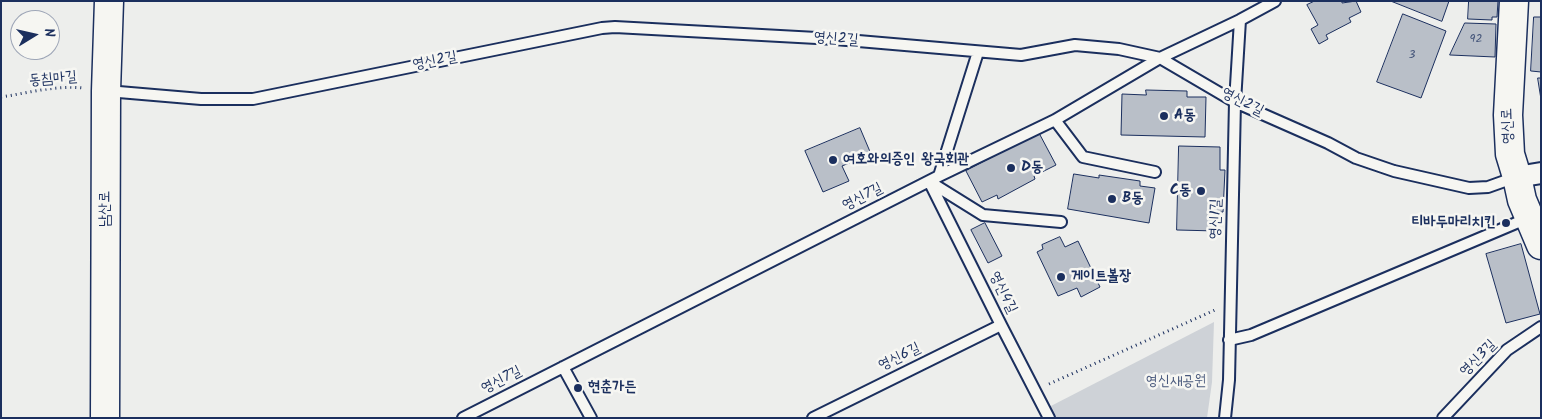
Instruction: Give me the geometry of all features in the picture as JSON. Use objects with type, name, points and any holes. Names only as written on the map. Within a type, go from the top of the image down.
[{"type":"main road","name":"남산로","points":[[105,418],[106,90],[109,1]]},
{"type":"main road","name":"영신로","points":[[1514,1],[1508,115],[1510,154],[1529,175],[1522,200],[1541,246]]},
{"type":"lane","name":"영신7길","points":[[463,418],[934,179],[1055,120],[1160,58],[1275,1]]},
{"type":"lane","name":"영신1길","points":[[1225,418],[1229,380],[1229,304],[1235,102],[1240,20]]},
{"type":"lane","name":"영신2길","points":[[106,90],[201,99],[253,98],[614,26],[835,39],[1021,55],[1076,45],[1119,49],[1160,58],[1235,102],[1356,158],[1394,171],[1469,188],[1488,187],[1529,175]]},
{"type":"lane","points":[[978,52],[934,179],[983,215],[1061,222]]},
{"type":"lane","points":[[1055,120],[1083,157],[1155,172]]},
{"type":"lane","name":"영신4길","points":[[934,179],[1001,325],[1049,418]]},
{"type":"lane","points":[[1229,340],[1251,335],[1529,218]]},
{"type":"lane","name":"영신6길","points":[[813,418],[1001,325]]},
{"type":"lane","name":"영신3길","points":[[1443,418],[1508,350],[1541,327]]},
{"type":"lane","points":[[563,367],[591,418]]},
{"type":"path","name":"동침마길","points":[[1,97],[74,87],[106,90]]},
{"type":"path","points":[[1035,390],[1229,304]]},
{"type":"green space","name":"영신새공원","points":[[1214,322],[1212,382],[1207,418],[1054,418],[1049,407]]},
{"type":"building","points":[[1315,1],[1342,1],[1342,3],[1356,1],[1361,12],[1349,18],[1351,22],[1326,35],[1328,39],[1319,44],[1311,29],[1318,25],[1307,5]]},
{"type":"building","points":[[1391,1],[1449,1],[1442,21]]},
{"type":"building","points":[[1469,1],[1498,1],[1497,17],[1492,17],[1492,20],[1468,19]]},
{"type":"building","points":[[1403,14],[1446,31],[1421,98],[1377,82]]},
{"type":"building","points":[[1534,17],[1541,17],[1541,72],[1531,71]]},
{"type":"building","points":[[1465,23],[1496,24],[1495,57],[1450,55]]},
{"type":"building","points":[[1538,78],[1541,78],[1541,99]]},
{"type":"building","name":"A동","points":[[1146,90],[1187,91],[1187,97],[1206,97],[1205,137],[1121,135],[1122,94],[1146,95]]},
{"type":"building","name":"여호와의증인 왕국회관","points":[[860,128],[871,154],[842,166],[849,181],[823,192],[805,151]]},
{"type":"building","name":"D동","points":[[1039,133],[1056,165],[1034,176],[1035,179],[998,199],[997,195],[982,202],[966,171]]},
{"type":"building","name":"C동","points":[[1179,146],[1220,147],[1220,170],[1225,170],[1223,212],[1218,212],[1217,231],[1177,230]]},
{"type":"building","name":"B동","points":[[1074,174],[1099,178],[1099,175],[1140,181],[1140,186],[1155,188],[1149,223],[1068,209]]},
{"type":"building","points":[[985,223],[1002,256],[988,263],[971,230]]},
{"type":"building","points":[[1060,237],[1065,247],[1078,241],[1100,287],[1081,297],[1077,288],[1058,296],[1037,252],[1043,249],[1042,245]]},
{"type":"building","points":[[1521,244],[1540,314],[1506,323],[1486,254]]},
{"type":"place","name":"A동","points":[[1164,116]]},
{"type":"place","name":"여호와의증인 왕국회관","points":[[833,160]]},
{"type":"place","name":"D동","points":[[1011,168]]},
{"type":"place","name":"C동","points":[[1201,191]]},
{"type":"place","name":"B동","points":[[1112,199]]},
{"type":"place","name":"티바두마리치킨","points":[[1506,223]]},
{"type":"place","name":"게이트볼장","points":[[1061,277]]},
{"type":"place","name":"현춘가든","points":[[578,388]]}]
